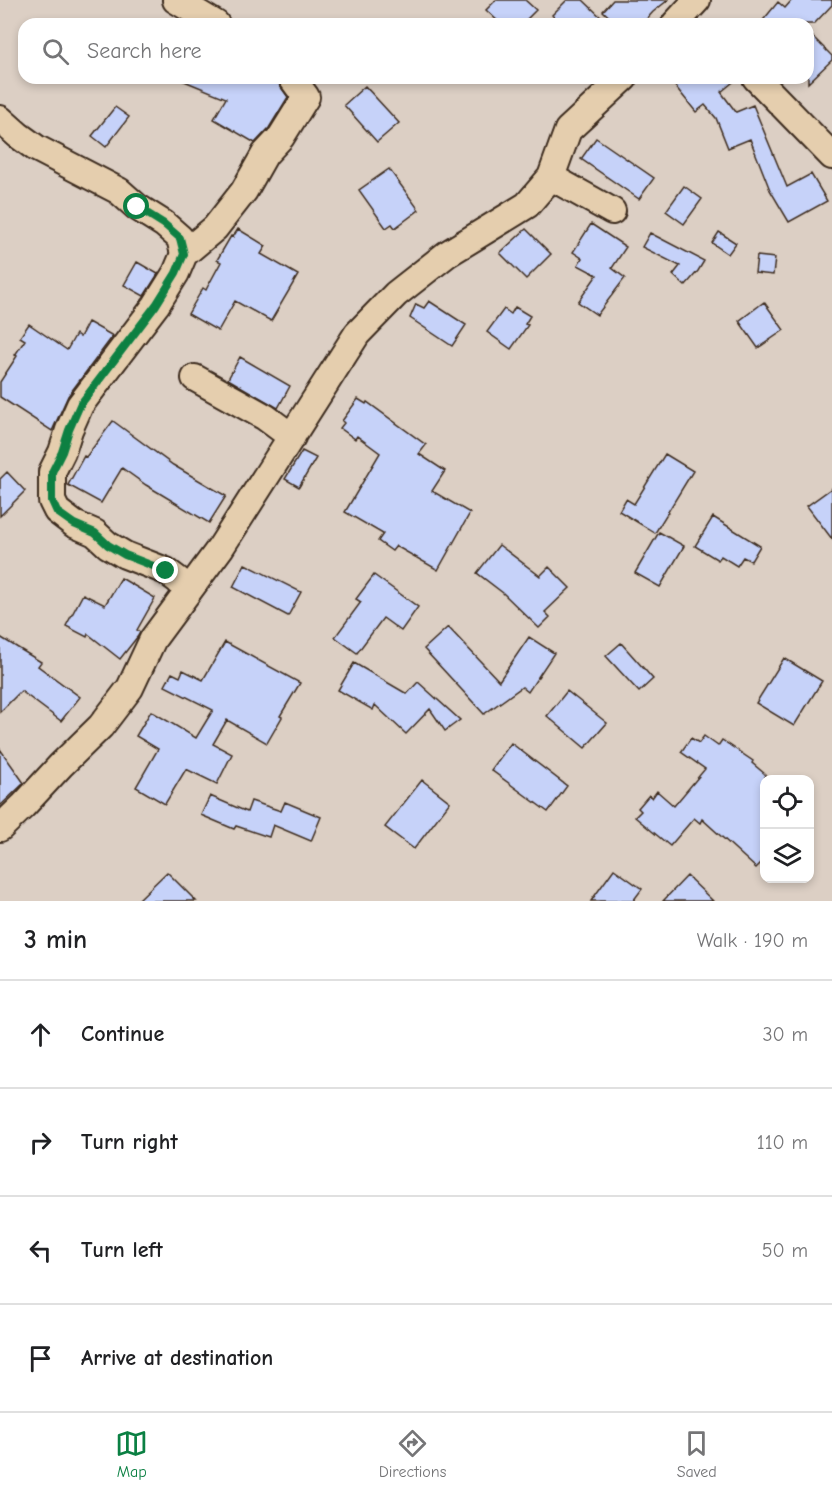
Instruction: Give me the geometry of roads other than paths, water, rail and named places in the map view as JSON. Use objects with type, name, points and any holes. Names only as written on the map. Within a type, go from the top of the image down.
[{"type":"street","points":[[176,0],[206,18]]},
{"type":"street","points":[[188,591],[166,571],[125,555],[108,545],[95,533],[74,524],[57,512],[52,501],[52,472],[80,405],[156,305],[176,273],[184,254],[214,228],[244,191],[265,154],[296,116],[306,97],[296,84]]},
{"type":"street","points":[[0,828],[101,726],[130,687],[153,639],[221,547],[357,334],[396,294],[447,254],[526,205],[552,177],[568,130],[618,84]]},
{"type":"street","points":[[762,84],[832,156]]},
{"type":"street","points":[[0,119],[36,148],[119,191],[137,207],[164,224],[180,238],[184,254]]},
{"type":"street","points":[[552,177],[612,211]]},
{"type":"street","points":[[195,378],[265,417],[291,437]]}]
